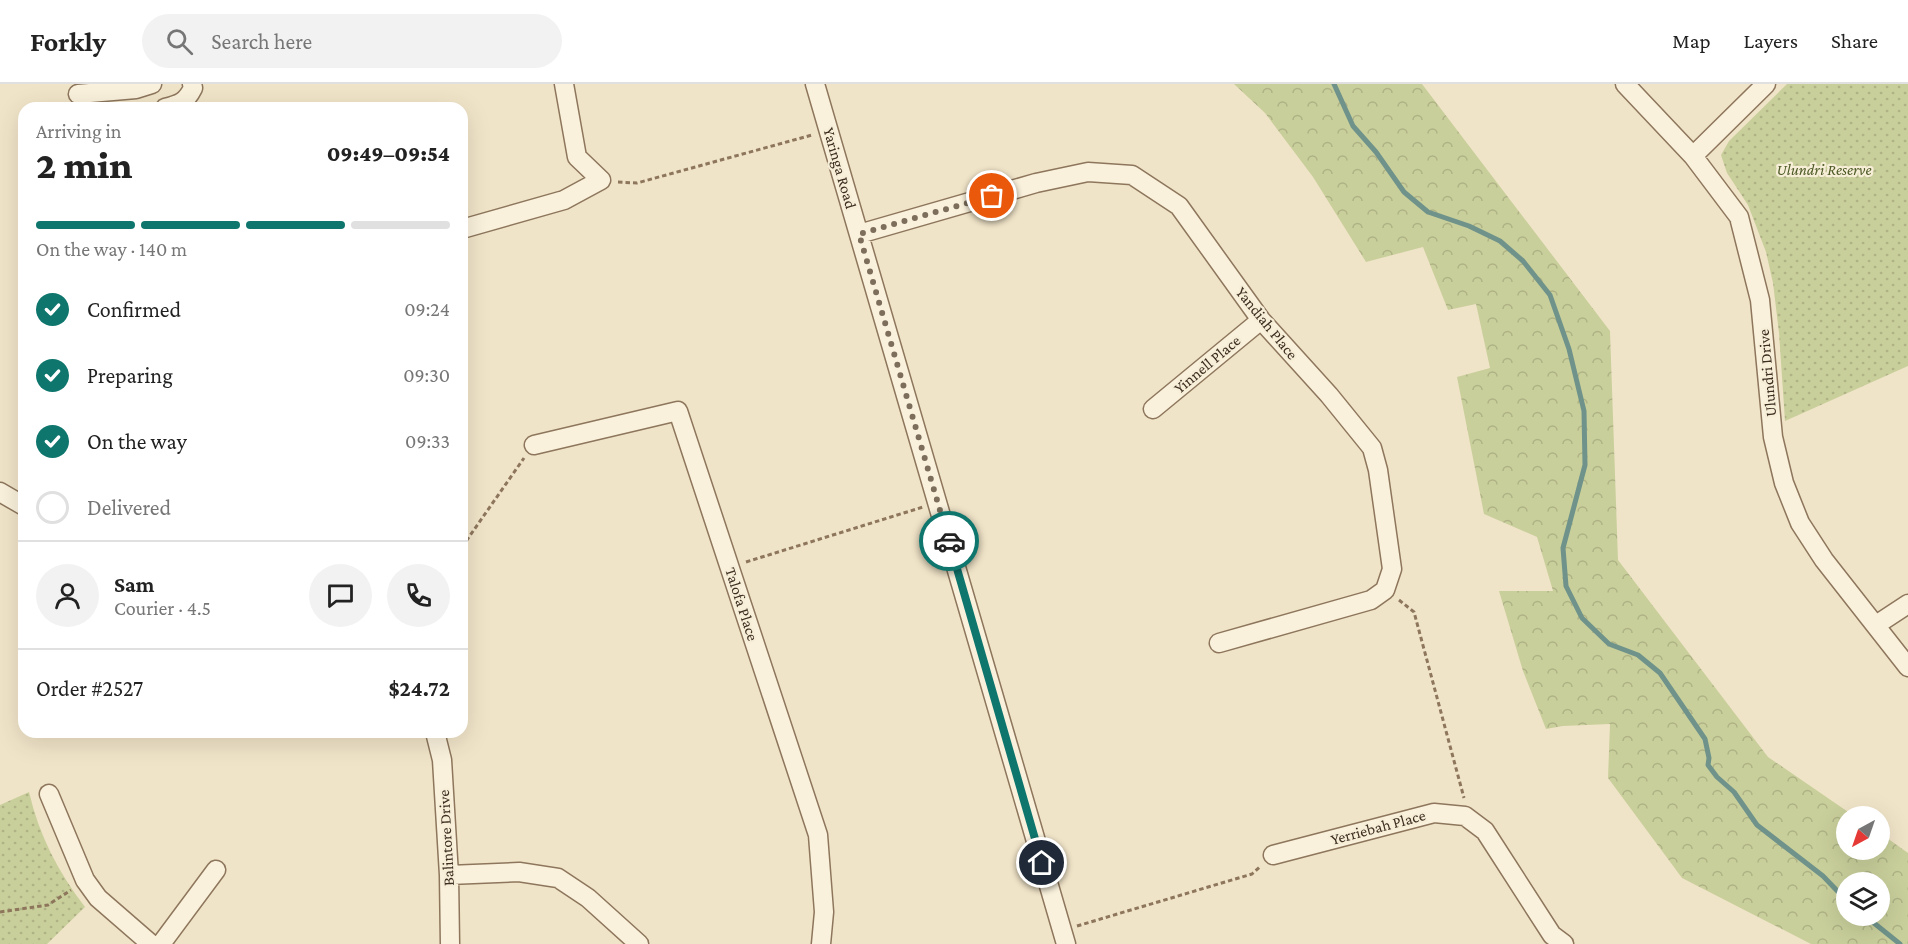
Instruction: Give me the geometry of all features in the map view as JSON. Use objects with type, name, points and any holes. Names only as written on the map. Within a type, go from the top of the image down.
[{"type":"street","points":[[77,96],[136,89],[152,84]]},
{"type":"street","points":[[182,102],[188,98],[193,88],[192,84]]},
{"type":"street","points":[[468,227],[564,200],[601,180],[577,157],[564,84]]},
{"type":"street","name":"Yaringa Road","points":[[815,84],[1064,937]]},
{"type":"street","name":"Ulundri Drive","points":[[1625,84],[1693,156],[1739,217],[1760,300],[1773,437],[1784,483],[1800,523],[1818,551],[1908,667]]},
{"type":"street","points":[[1693,156],[1766,84]]},
{"type":"street","name":"Yandiah Place","points":[[859,234],[1036,183],[1088,172],[1132,175],[1179,206],[1261,320],[1329,395],[1372,448],[1378,471],[1392,569],[1385,590]]},
{"type":"street","name":"Yinnell Place","points":[[1153,409],[1261,320]]},
{"type":"street","name":"Talofa Place","points":[[534,445],[678,411],[818,834],[824,912],[821,944]]},
{"type":"street","points":[[0,492],[18,502]]},
{"type":"street","points":[[1219,643],[1371,600],[1385,590]]},
{"type":"street","points":[[1876,625],[1908,604]]},
{"type":"street","name":"Balintore Drive","points":[[436,738],[442,760],[449,875],[450,944]]},
{"type":"street","points":[[49,794],[85,880],[99,898],[151,944]]},
{"type":"street","name":"Yerriebah Place","points":[[1273,855],[1434,813],[1465,816]]},
{"type":"street","points":[[1465,816],[1485,831],[1552,935],[1564,944]]},
{"type":"street","points":[[161,944],[216,870]]},
{"type":"street","points":[[449,875],[519,872],[558,878],[588,898],[639,944]]},
{"type":"path","points":[[601,180],[637,183],[829,130]]},
{"type":"path","points":[[468,539],[534,445]]},
{"type":"path","points":[[730,567],[938,502]]},
{"type":"path","points":[[1385,590],[1414,612],[1464,795],[1465,816]]},
{"type":"path","points":[[1064,937],[1252,874],[1273,855]]},
{"type":"path","points":[[0,912],[48,905],[85,880]]},
{"type":"green space","points":[[1234,84],[1422,84],[1610,331],[1618,560],[1768,757],[1839,806],[1836,806],[1836,860],[1890,860],[1890,840],[1908,853],[1908,944],[1811,944],[1682,878],[1608,778],[1610,724],[1546,729],[1523,671],[1499,591],[1553,591],[1537,537],[1484,514],[1457,377],[1490,368],[1476,304],[1448,310],[1423,247],[1366,262],[1313,177],[1265,113]]},
{"type":"green space","name":"Ulundri Reserve","points":[[1787,84],[1908,84],[1908,366],[1785,421],[1779,333],[1773,283],[1766,252],[1748,205],[1727,173],[1721,155],[1729,141]]},
{"type":"green space","points":[[29,792],[44,838],[66,880],[85,907],[47,944],[0,944],[0,805]]},
{"type":"waterway","points":[[1334,84],[1353,126],[1376,152],[1404,192],[1428,212],[1469,226],[1500,241],[1523,261],[1550,295],[1569,349],[1584,411],[1585,465],[1563,548],[1566,586],[1582,618],[1609,644],[1638,655],[1660,673],[1705,739],[1708,765],[1717,777],[1734,792],[1757,825],[1823,876],[1836,890]]},
{"type":"waterway","points":[[1878,926],[1900,944]]},
{"type":"way so far","points":[[949,541],[859,234],[992,196]]},
{"type":"route","points":[[949,541],[1042,863]]}]
